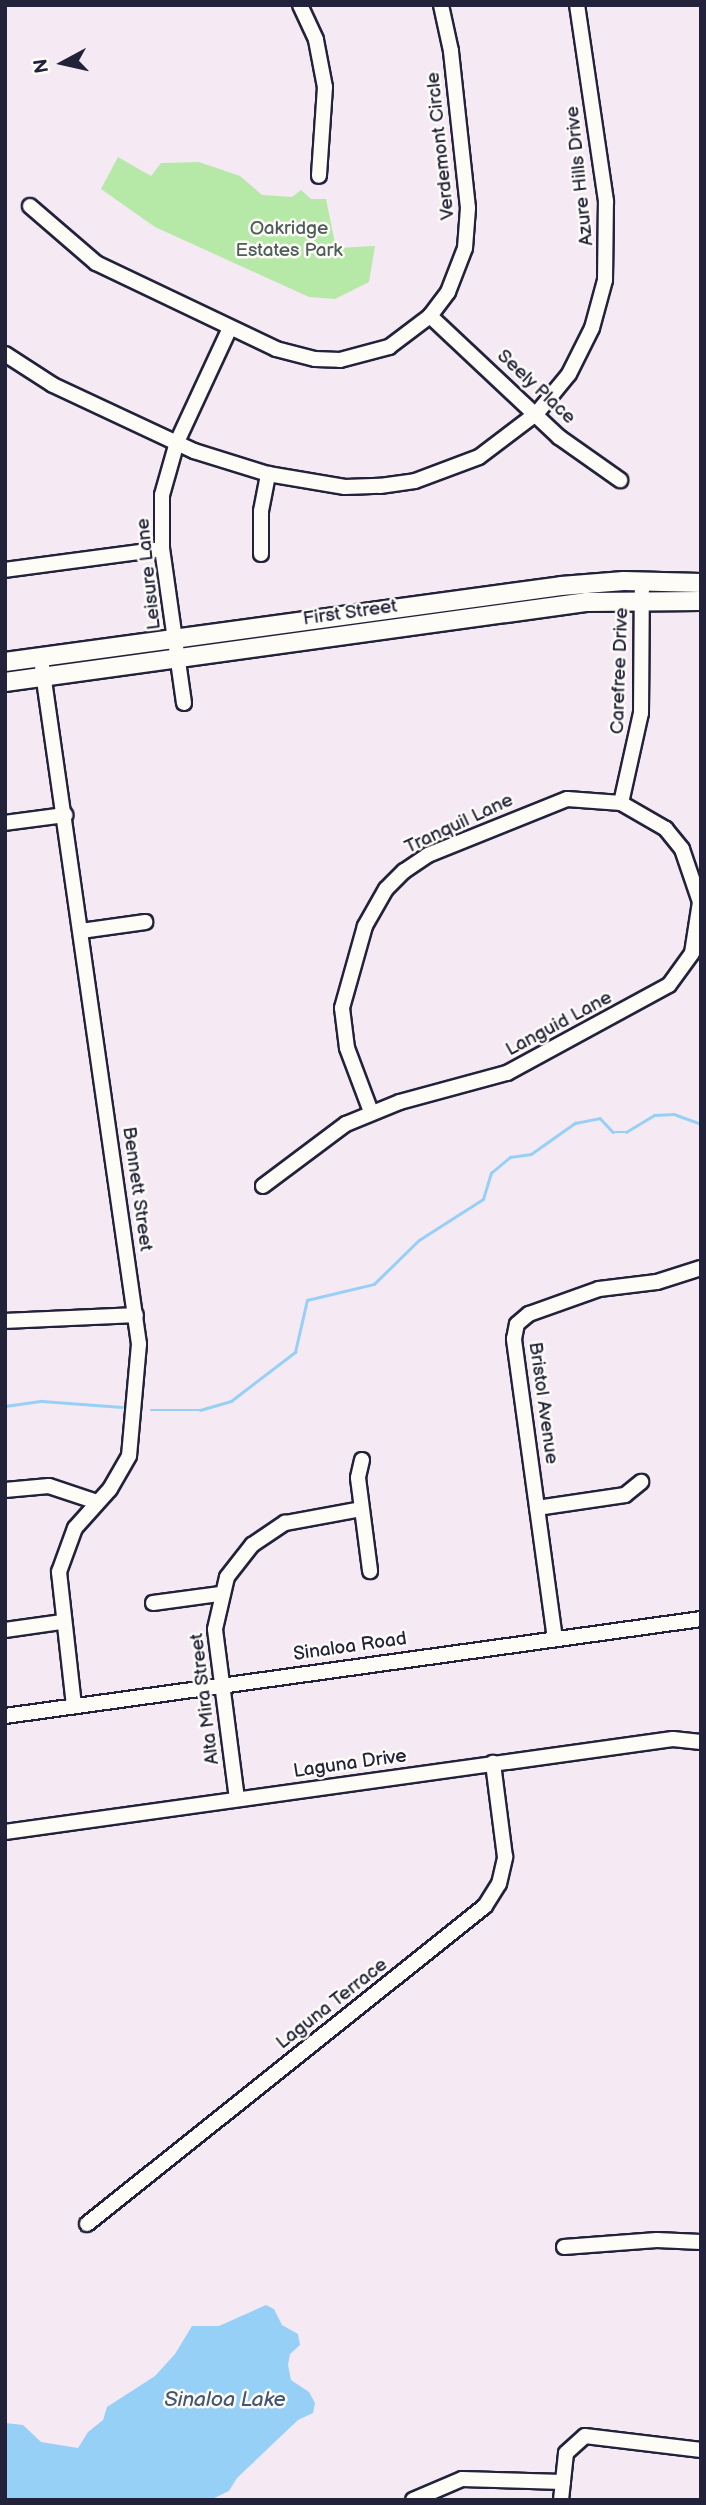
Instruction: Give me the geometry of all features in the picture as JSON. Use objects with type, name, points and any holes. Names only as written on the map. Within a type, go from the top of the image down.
[{"type":"main road","name":"First Street","points":[[5,682],[701,583]]},
{"type":"main road","name":"First Street","points":[[5,662],[561,586],[642,590],[701,601]]},
{"type":"street","points":[[300,5],[316,40],[325,87],[319,176]]},
{"type":"street","name":"Verdemont Circle","points":[[430,316],[458,272],[468,225],[450,51],[441,5]]},
{"type":"street","name":"Azure Hills Drive","points":[[5,354],[54,384],[177,442],[217,460],[268,474],[345,487],[415,481],[479,457],[537,413],[581,352],[599,307],[608,256],[606,201],[577,5]]},
{"type":"street","points":[[30,206],[96,263],[230,328],[293,355],[340,360],[389,347],[430,316]]},
{"type":"street","name":"Seely Place","points":[[430,316],[579,453],[620,480]]},
{"type":"street","name":"Leisure Lane","points":[[184,703],[162,549],[162,495],[177,442],[230,328]]},
{"type":"street","points":[[261,554],[261,511],[268,474]]},
{"type":"street","points":[[5,570],[162,549]]},
{"type":"street","name":"Carefree Drive","points":[[621,803],[641,713],[642,590]]},
{"type":"street","name":"Bennett Street","points":[[41,658],[135,1315],[140,1368],[134,1438],[121,1473],[75,1528],[62,1556],[58,1587],[74,1706]]},
{"type":"street","name":"Tranquil Lane","points":[[371,1112],[346,1048],[342,1007],[365,926],[386,889],[428,855],[547,804],[583,797],[621,803]]},
{"type":"street","name":"Languid Lane","points":[[263,1186],[326,1136],[371,1112],[507,1073],[653,996],[680,974],[699,929],[695,875],[666,829],[621,803]]},
{"type":"street","points":[[5,823],[65,815]]},
{"type":"street","points":[[81,932],[145,922]]},
{"type":"street","name":"Bristol Avenue","points":[[555,1639],[514,1339],[517,1324],[529,1314],[599,1289],[657,1282],[701,1268]]},
{"type":"street","points":[[5,1321],[135,1315]]},
{"type":"street","points":[[362,1460],[358,1478],[370,1571]]},
{"type":"street","points":[[537,1508],[625,1495],[641,1482]]},
{"type":"street","points":[[5,1490],[49,1486],[97,1502]]},
{"type":"street","name":"Alta Mira Street","points":[[237,1799],[215,1629],[220,1594],[239,1558],[269,1532],[300,1518],[361,1509]]},
{"type":"street","points":[[153,1603],[220,1594]]},
{"type":"street","name":"Sinaloa Road","points":[[5,1716],[701,1619]]},
{"type":"street","points":[[5,1630],[62,1622]]},
{"type":"street","name":"Laguna Drive","points":[[5,1832],[494,1763],[673,1740],[701,1742]]},
{"type":"street","name":"Laguna Terrace","points":[[87,2224],[485,1906],[499,1884],[505,1857],[494,1763]]},
{"type":"street","points":[[564,2247],[657,2240],[701,2242]]},
{"type":"street","points":[[561,2500],[566,2453],[585,2436],[701,2450]]},
{"type":"street","points":[[413,2500],[462,2479],[563,2482]]},
{"type":"green space","name":"Oakridge Estates Park","points":[[118,157],[151,176],[161,163],[199,162],[240,176],[262,195],[292,197],[301,190],[311,199],[326,199],[336,248],[375,246],[369,282],[335,299],[309,297],[155,227],[101,189]]},
{"type":"water","name":"Sinaloa Lake","points":[[266,2305],[274,2309],[282,2325],[298,2334],[300,2345],[290,2354],[288,2365],[291,2380],[309,2392],[315,2403],[313,2413],[298,2420],[237,2478],[229,2491],[210,2500],[5,2500],[5,2423],[23,2425],[41,2442],[78,2448],[88,2432],[103,2420],[107,2407],[155,2376],[175,2354],[192,2326],[219,2326]]},
{"type":"waterway","points":[[151,1410],[200,1410],[231,1401],[295,1352],[307,1300],[374,1284],[419,1240],[483,1199],[491,1173],[510,1157],[531,1154],[575,1123],[600,1118],[613,1132],[626,1132],[654,1115],[674,1114],[701,1124]]},
{"type":"waterway","points":[[5,1406],[42,1401],[122,1407]]}]
